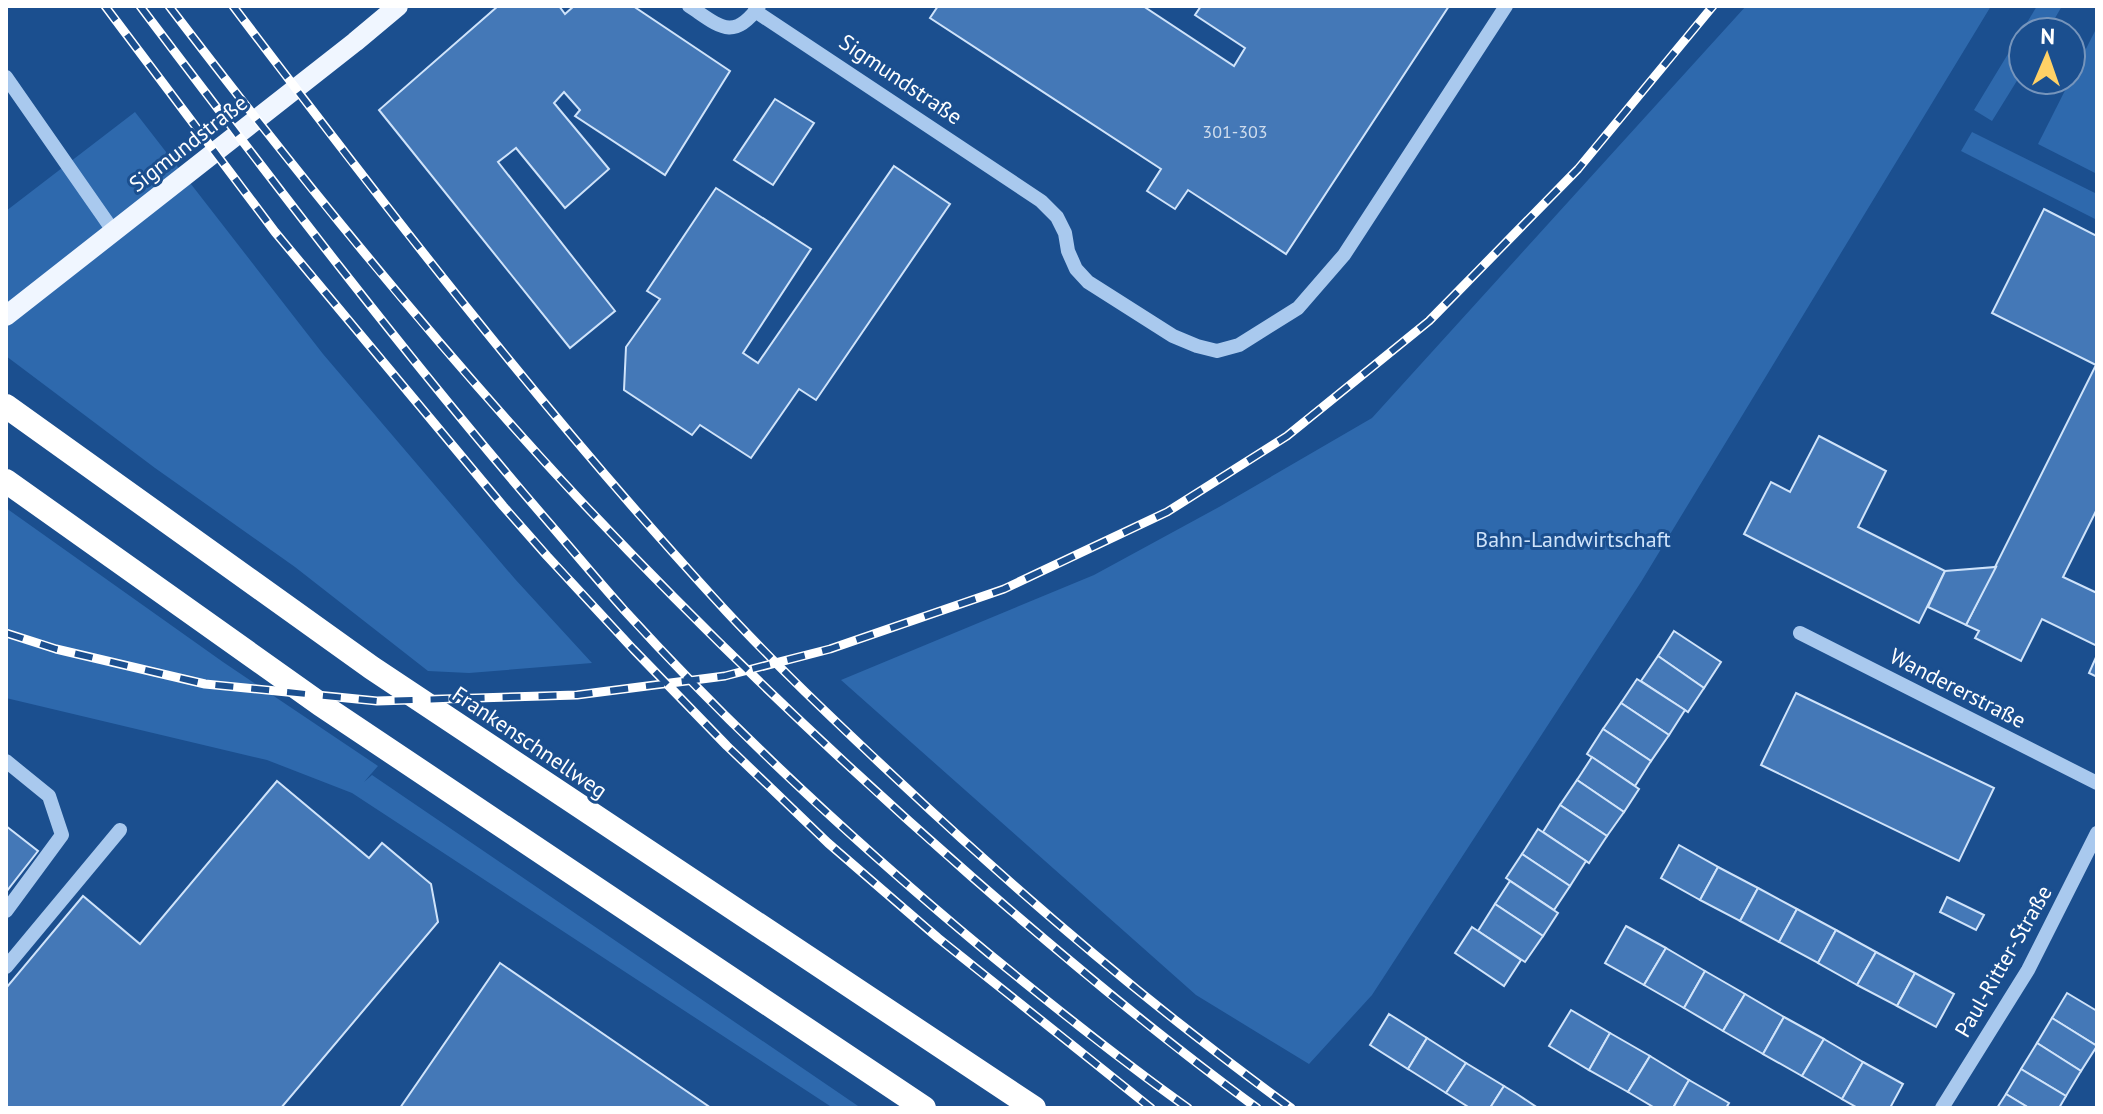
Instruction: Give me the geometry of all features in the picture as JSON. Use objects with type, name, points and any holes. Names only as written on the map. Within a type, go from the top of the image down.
[{"type":"highway","name":"Frankenschnellweg","points":[[6,406],[372,668],[1034,1108]]},
{"type":"highway","points":[[6,481],[320,704],[924,1108]]},
{"type":"main road","name":"Sigmundstraße","points":[[6,316],[398,6]]},
{"type":"street","name":"Sigmundstraße","points":[[689,6],[722,28],[737,27],[757,9],[1041,201],[1057,217],[1076,269],[1088,282],[1173,336],[1217,351],[1239,345],[1298,308],[1344,255],[1506,6]]},
{"type":"street","points":[[6,77],[114,232]]},
{"type":"street","name":"Wandererstraße","points":[[1800,633],[2097,783]]},
{"type":"street","points":[[6,761],[49,796],[62,835],[6,911]]},
{"type":"street","points":[[6,967],[120,830]]},
{"type":"street","name":"Paul-Ritter-Straße","points":[[1942,1108],[2028,970],[2097,833]]},
{"type":"green space","name":"Bahn-Landwirtschaft","points":[[1746,6],[1991,6],[1641,582],[1372,995],[1309,1064],[1196,995],[841,680],[1094,575],[1372,418]]},
{"type":"green space","points":[[2037,6],[2062,6],[2056,16],[2031,16]]},
{"type":"green space","points":[[2096,29],[2097,174],[2038,144],[2062,96],[2087,96],[2087,47]]},
{"type":"green space","points":[[2007,56],[2008,96],[1992,121],[1974,110]]},
{"type":"green space","points":[[135,112],[323,354],[515,579],[592,663],[469,673],[428,671],[295,567],[155,468],[6,356],[6,211]]},
{"type":"green space","points":[[1972,132],[2097,194],[2097,220],[1961,151]]},
{"type":"green space","points":[[6,508],[223,662],[378,766],[364,782],[372,775],[861,1108],[833,1108],[352,793],[267,760],[6,698]]},
{"type":"building","points":[[498,6],[559,6],[565,14],[574,6],[633,6],[730,71],[665,175],[575,116],[580,110],[564,92],[554,103],[609,169],[565,208],[516,148],[498,162],[615,311],[570,348],[379,110]]},
{"type":"building","points":[[938,6],[1143,6],[1234,66],[1245,48],[1195,15],[1201,6],[1449,6],[1286,254],[1188,190],[1175,209],[1147,191],[1161,169],[930,18]]},
{"type":"building","points":[[775,99],[814,123],[773,185],[734,160]]},
{"type":"building","points":[[894,166],[950,204],[816,400],[799,389],[751,458],[700,425],[692,435],[624,390],[626,347],[660,299],[647,291],[716,188],[811,249],[743,353],[758,363]]},
{"type":"building","points":[[2044,209],[2097,236],[2097,509],[2063,577],[2097,593],[2097,646],[2042,619],[2021,661],[1975,638],[1979,631],[1966,625],[2096,365],[1992,313]]},
{"type":"building","points":[[1819,436],[1886,471],[1858,527],[1945,571],[1919,623],[1744,534],[1771,482],[1790,492]]},
{"type":"building","points":[[1996,567],[1966,625],[1928,607],[1945,571]]},
{"type":"building","points":[[1674,631],[1721,662],[1704,688],[1658,656]]},
{"type":"building","points":[[2097,655],[2097,677],[2089,673]]},
{"type":"building","points":[[1658,656],[1704,688],[1688,712],[1641,681]]},
{"type":"building","points":[[1637,679],[1685,710],[1669,735],[1621,703]]},
{"type":"building","points":[[1796,693],[1994,788],[1959,861],[1761,765]]},
{"type":"building","points":[[1621,703],[1669,735],[1651,761],[1603,729]]},
{"type":"building","points":[[1603,729],[1651,761],[1635,786],[1587,754]]},
{"type":"building","points":[[1592,757],[1639,789],[1624,812],[1577,780]]},
{"type":"building","points":[[1577,780],[1624,812],[1607,836],[1560,805]]},
{"type":"building","points":[[277,781],[369,858],[382,843],[431,884],[438,922],[281,1108],[6,1108],[6,988],[83,896],[140,944]]},
{"type":"building","points":[[1560,805],[1607,836],[1589,863],[1543,832]]},
{"type":"building","points":[[6,826],[38,851],[6,892]]},
{"type":"building","points":[[1538,829],[1586,861],[1570,886],[1522,854]]},
{"type":"building","points":[[1679,845],[1718,867],[1700,900],[1661,878]]},
{"type":"building","points":[[1522,854],[1570,886],[1554,910],[1506,878]]},
{"type":"building","points":[[1718,867],[1758,888],[1740,921],[1700,900]]},
{"type":"building","points":[[1510,881],[1558,913],[1543,936],[1495,904]]},
{"type":"building","points":[[1758,888],[1797,909],[1779,942],[1740,921]]},
{"type":"building","points":[[1947,897],[1984,915],[1976,930],[1940,912]]},
{"type":"building","points":[[1495,904],[1543,936],[1525,962],[1478,931]]},
{"type":"building","points":[[1797,909],[1836,930],[1818,963],[1779,942]]},
{"type":"building","points":[[1626,926],[1666,948],[1644,985],[1605,963]]},
{"type":"building","points":[[1472,927],[1521,960],[1504,986],[1455,953]]},
{"type":"building","points":[[1836,930],[1876,952],[1857,985],[1818,963]]},
{"type":"building","points":[[1666,948],[1705,971],[1684,1008],[1644,985]]},
{"type":"building","points":[[1876,952],[1915,973],[1897,1006],[1857,985]]},
{"type":"building","points":[[500,963],[711,1108],[400,1108]]},
{"type":"building","points":[[1705,971],[1745,994],[1723,1031],[1684,1008]]},
{"type":"building","points":[[1915,973],[1954,994],[1936,1027],[1897,1006]]},
{"type":"building","points":[[2067,993],[2097,1011],[2097,1046],[2052,1018]]},
{"type":"building","points":[[1745,994],[1784,1017],[1763,1054],[1723,1031]]},
{"type":"building","points":[[1571,1010],[1610,1033],[1589,1070],[1549,1046]]},
{"type":"building","points":[[1389,1014],[1427,1038],[1408,1069],[1370,1045]]},
{"type":"building","points":[[1784,1017],[1824,1039],[1802,1076],[1763,1054]]},
{"type":"building","points":[[2052,1018],[2097,1046],[2081,1071],[2037,1043]]},
{"type":"building","points":[[1610,1033],[1650,1056],[1628,1092],[1589,1070]]},
{"type":"building","points":[[1427,1038],[1466,1063],[1446,1093],[1408,1069]]},
{"type":"building","points":[[1824,1039],[1863,1062],[1842,1099],[1802,1076]]},
{"type":"building","points":[[2037,1043],[2081,1071],[2066,1096],[2021,1069]]},
{"type":"building","points":[[1650,1056],[1689,1080],[1673,1108],[1655,1108],[1628,1092]]},
{"type":"building","points":[[1863,1062],[1903,1084],[1890,1108],[1858,1108],[1842,1099]]},
{"type":"building","points":[[1466,1063],[1504,1086],[1490,1108],[1470,1108],[1446,1093]]},
{"type":"building","points":[[2021,1069],[2066,1096],[2059,1108],[2029,1108],[2006,1094]]},
{"type":"building","points":[[1689,1080],[1729,1103],[1726,1108],[1673,1108]]},
{"type":"building","points":[[1504,1086],[1517,1094],[1538,1108],[1490,1108]]},
{"type":"building","points":[[2006,1094],[2029,1108],[1997,1108]]},
{"type":"railway","points":[[105,6],[275,232],[503,506],[633,649],[727,746],[828,843],[938,938],[1151,1108]]},
{"type":"railway","points":[[140,6],[392,333],[496,461],[667,657],[800,788],[893,872],[1037,993],[1188,1108]]},
{"type":"railway","points":[[169,6],[317,195],[419,318],[578,498],[721,645],[870,786],[1041,937],[1257,1108]]},
{"type":"railway","points":[[233,6],[527,382],[650,527],[759,645],[900,782],[1042,910],[1189,1031],[1291,1108]]},
{"type":"railway","points":[[6,633],[56,649],[205,684],[377,701],[577,695],[725,676],[830,649],[1004,589],[1167,512],[1287,436],[1429,321],[1578,169],[1713,6]]}]
